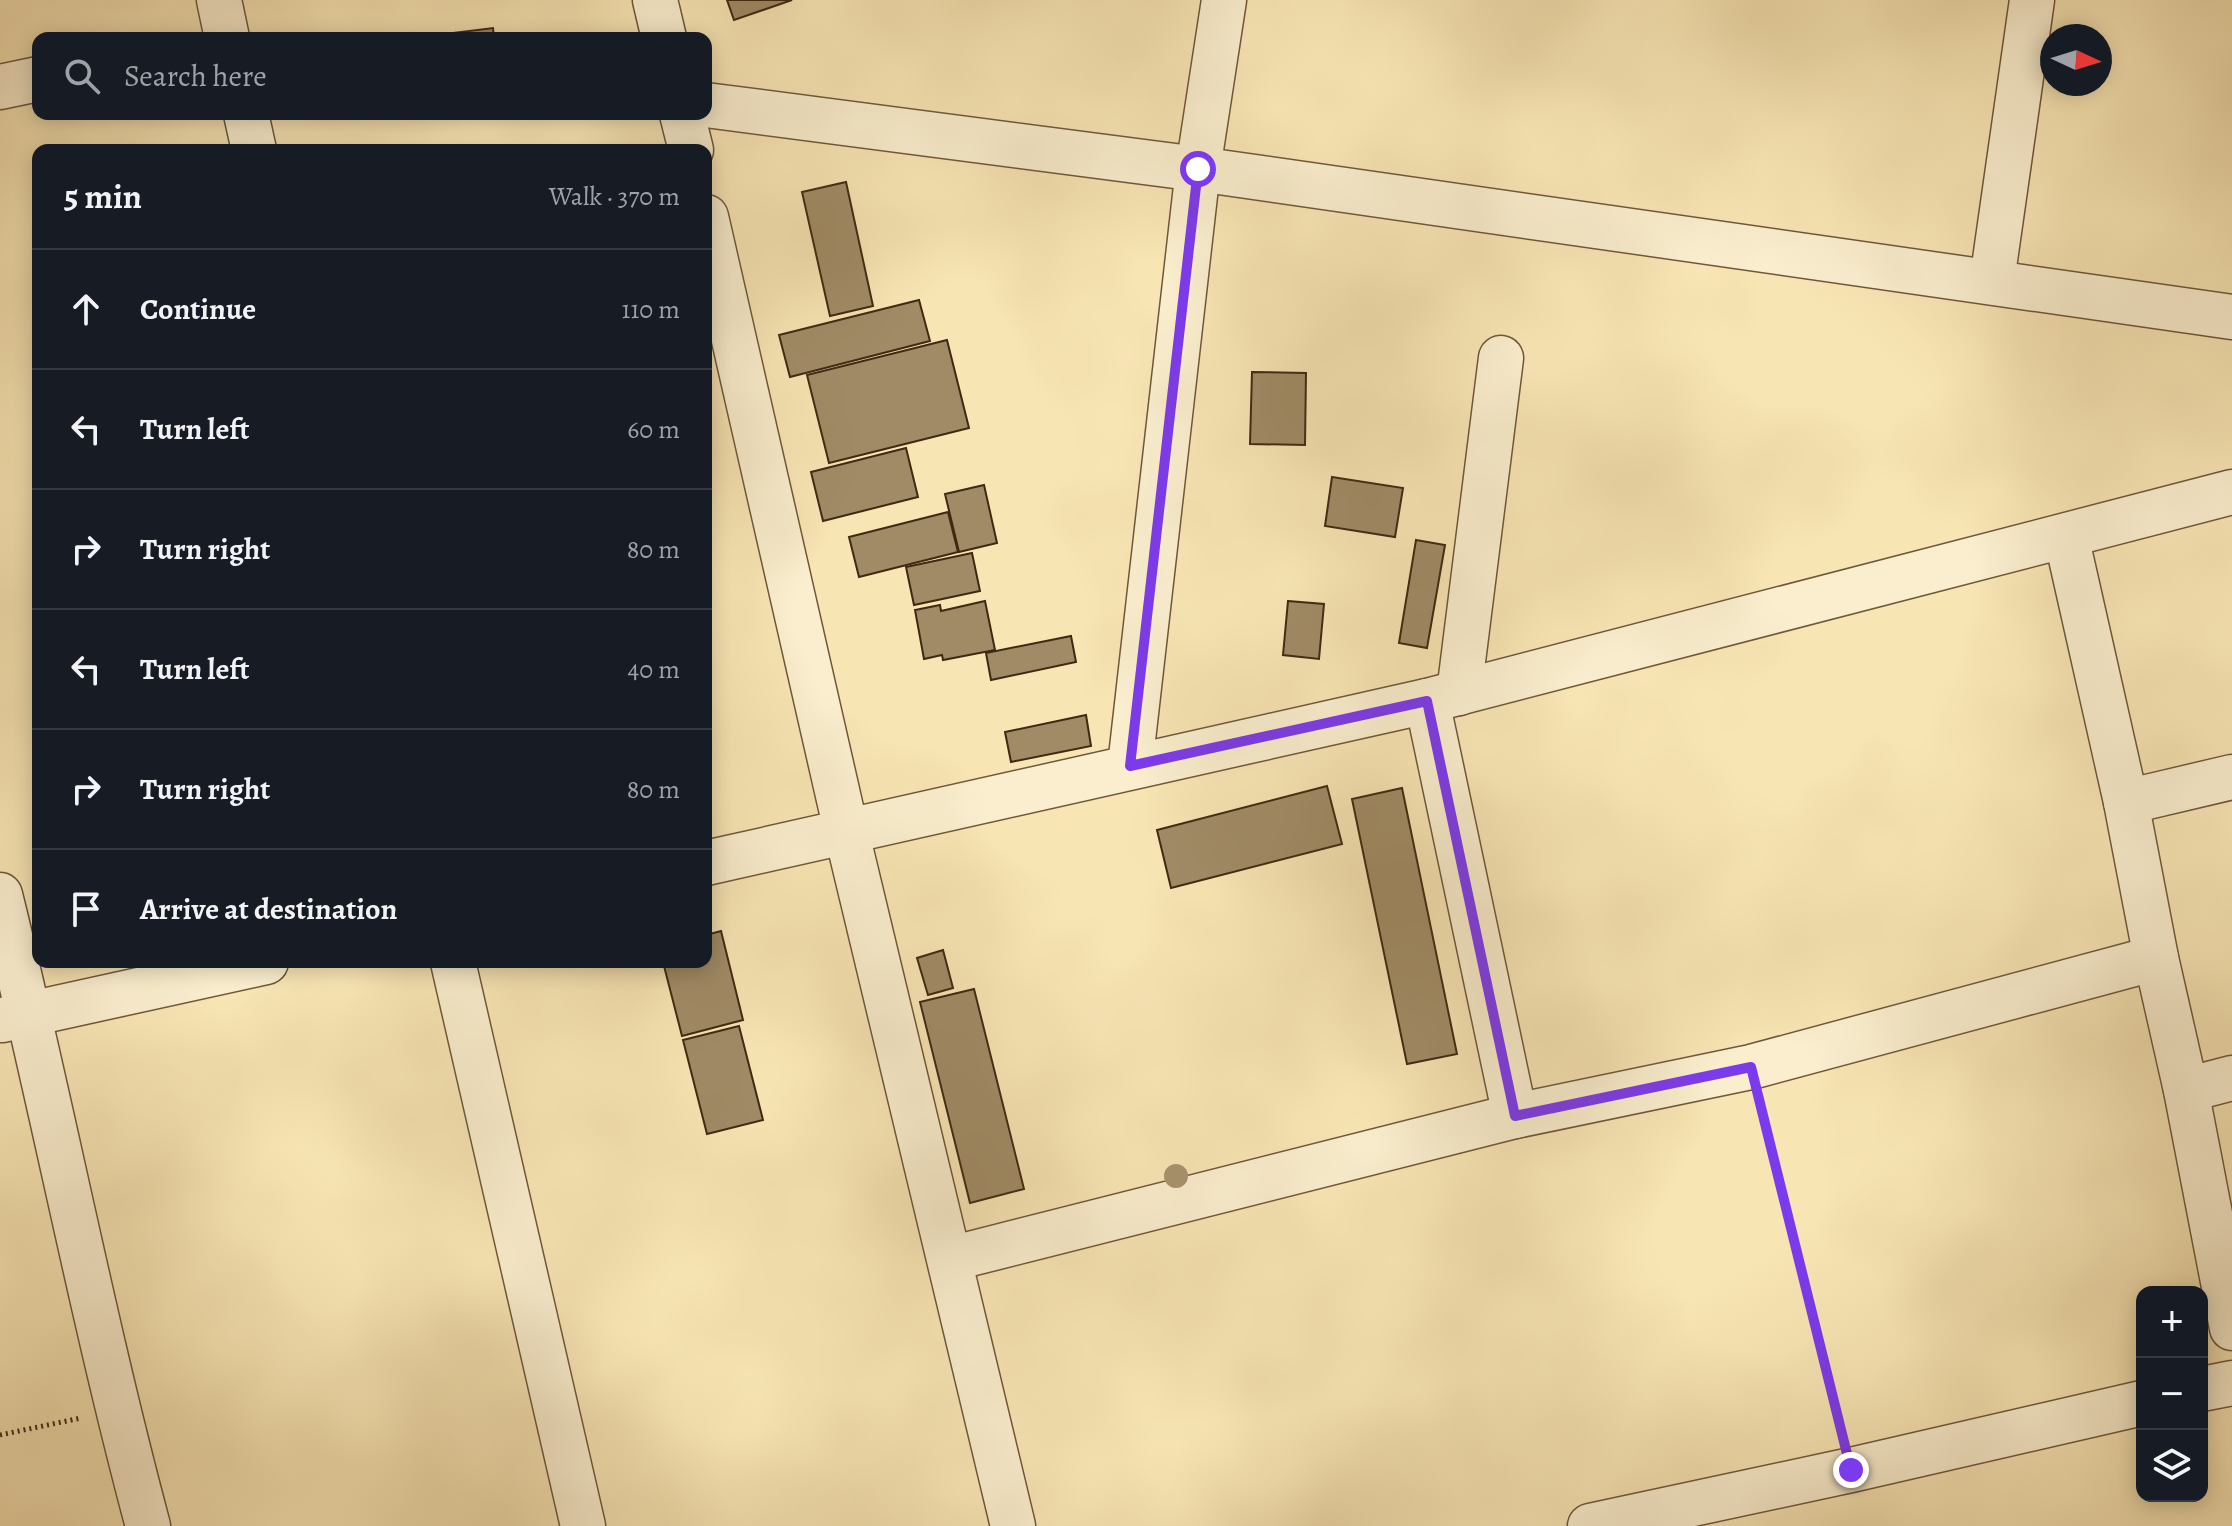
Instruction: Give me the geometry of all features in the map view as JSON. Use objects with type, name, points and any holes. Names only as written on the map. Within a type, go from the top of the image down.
[{"type":"street","points":[[655,0],[663,32]]},
{"type":"street","points":[[1130,766],[1198,169],[1224,0]]},
{"type":"street","points":[[1992,281],[2032,0]]},
{"type":"street","points":[[0,87],[32,80]]},
{"type":"street","points":[[712,106],[1198,169],[2232,317]]},
{"type":"street","points":[[247,120],[253,144]]},
{"type":"street","points":[[684,120],[690,144]]},
{"type":"street","points":[[712,243],[846,830],[1013,1526]]},
{"type":"street","points":[[1501,358],[1443,697],[1515,1116]]},
{"type":"street","points":[[712,862],[1443,697],[2232,492]]},
{"type":"street","points":[[2066,536],[2126,802],[2156,958],[2225,1247],[2232,1328]]},
{"type":"street","points":[[2126,802],[2232,777]]},
{"type":"street","points":[[0,895],[15,1017],[148,1526]]},
{"type":"street","points":[[950,1259],[1515,1116],[1751,1067],[2156,958]]},
{"type":"street","points":[[15,1017],[239,968]]},
{"type":"street","points":[[454,968],[583,1526]]},
{"type":"street","points":[[2186,1090],[2232,1078]]},
{"type":"street","points":[[2208,1388],[2232,1383]]},
{"type":"street","points":[[1590,1526],[2136,1404]]},
{"type":"path","points":[[1751,1067],[1851,1470]]},
{"type":"path","points":[[0,1435],[117,1411]]},
{"type":"building","points":[[727,0],[792,0],[734,20]]},
{"type":"building","points":[[493,28],[493,32],[461,32]]},
{"type":"building","points":[[846,182],[873,306],[830,316],[802,192]]},
{"type":"building","points":[[919,300],[930,341],[790,377],[779,335]]},
{"type":"building","points":[[947,340],[969,428],[829,463],[807,375]]},
{"type":"building","points":[[1252,372],[1306,373],[1305,445],[1250,444]]},
{"type":"building","points":[[906,448],[918,497],[823,521],[811,472]]},
{"type":"building","points":[[1332,477],[1403,488],[1395,537],[1325,526]]},
{"type":"building","points":[[984,485],[997,543],[959,552],[945,494]]},
{"type":"building","points":[[948,512],[958,552],[859,577],[849,537]]},
{"type":"building","points":[[1416,540],[1445,545],[1427,648],[1399,643]]},
{"type":"building","points":[[972,553],[980,591],[914,605],[906,567]]},
{"type":"building","points":[[985,601],[995,650],[943,660],[942,655],[924,659],[915,610],[940,605],[941,611]]},
{"type":"building","points":[[1288,601],[1324,604],[1319,659],[1283,655]]},
{"type":"building","points":[[1071,636],[1076,662],[991,680],[986,653]]},
{"type":"building","points":[[1086,715],[1091,746],[1011,762],[1005,732]]},
{"type":"building","points":[[1327,786],[1342,844],[1171,888],[1157,830]]},
{"type":"building","points":[[1402,788],[1457,1054],[1407,1064],[1352,799]]},
{"type":"building","points":[[721,931],[743,1020],[682,1036],[665,968],[712,968],[712,933]]},
{"type":"building","points":[[943,950],[953,988],[928,995],[917,958]]},
{"type":"building","points":[[974,989],[1024,1189],[970,1203],[920,1002]]},
{"type":"building","points":[[739,1026],[763,1120],[707,1134],[683,1040]]},
{"type":"route","points":[[1198,169],[1130,766],[1427,701],[1515,1116],[1751,1067],[1851,1470]]}]
